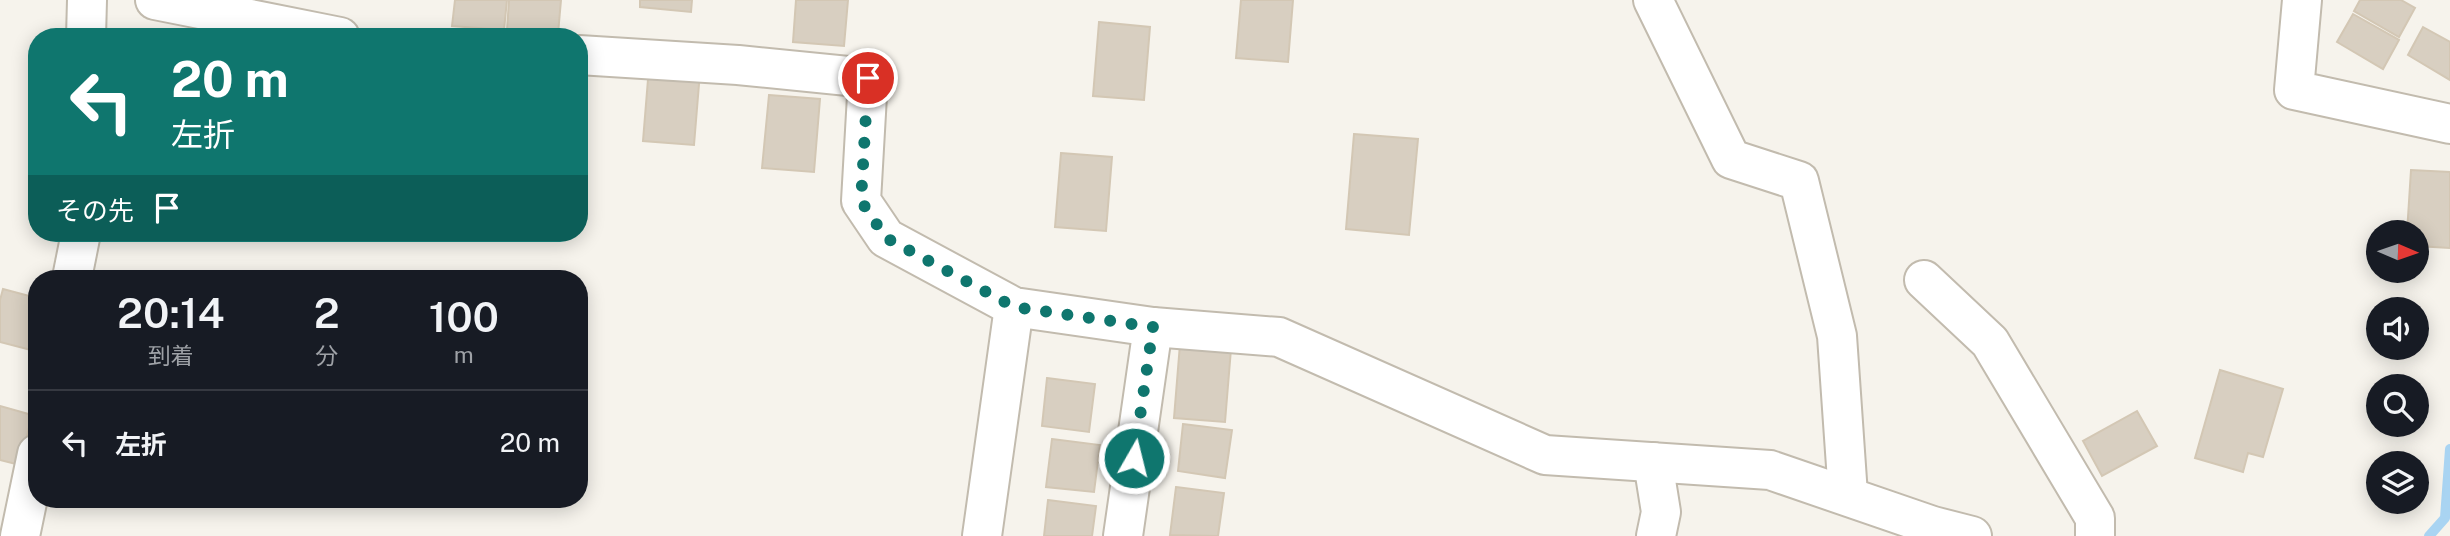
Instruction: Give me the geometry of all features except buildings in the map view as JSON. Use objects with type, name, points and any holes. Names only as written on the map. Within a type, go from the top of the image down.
[{"type":"street","points":[[86,28],[87,0]]},
{"type":"street","points":[[155,0],[295,28]]},
{"type":"street","points":[[1653,0],[1731,159],[1799,181],[1837,336],[1848,495]]},
{"type":"street","points":[[2302,0],[2294,90],[2450,124]]},
{"type":"street","points":[[588,56],[738,65],[868,78],[861,201],[886,238],[1014,307],[1153,327],[1279,337],[1545,455],[1769,470],[1933,526],[1972,536]]},
{"type":"street","points":[[74,270],[79,242]]},
{"type":"street","points":[[1924,280],[1990,342],[2095,518],[2095,536]]},
{"type":"street","points":[[982,536],[1014,307]]},
{"type":"street","points":[[1123,536],[1153,327]]},
{"type":"street","points":[[1653,462],[1661,512],[1656,536]]},
{"type":"street","points":[[20,536],[28,497]]},
{"type":"waterway","points":[[2429,536],[2445,518],[2450,449]]},
{"type":"route","points":[[868,78],[861,201],[886,238],[1014,307],[1153,327],[1134,458]]}]
